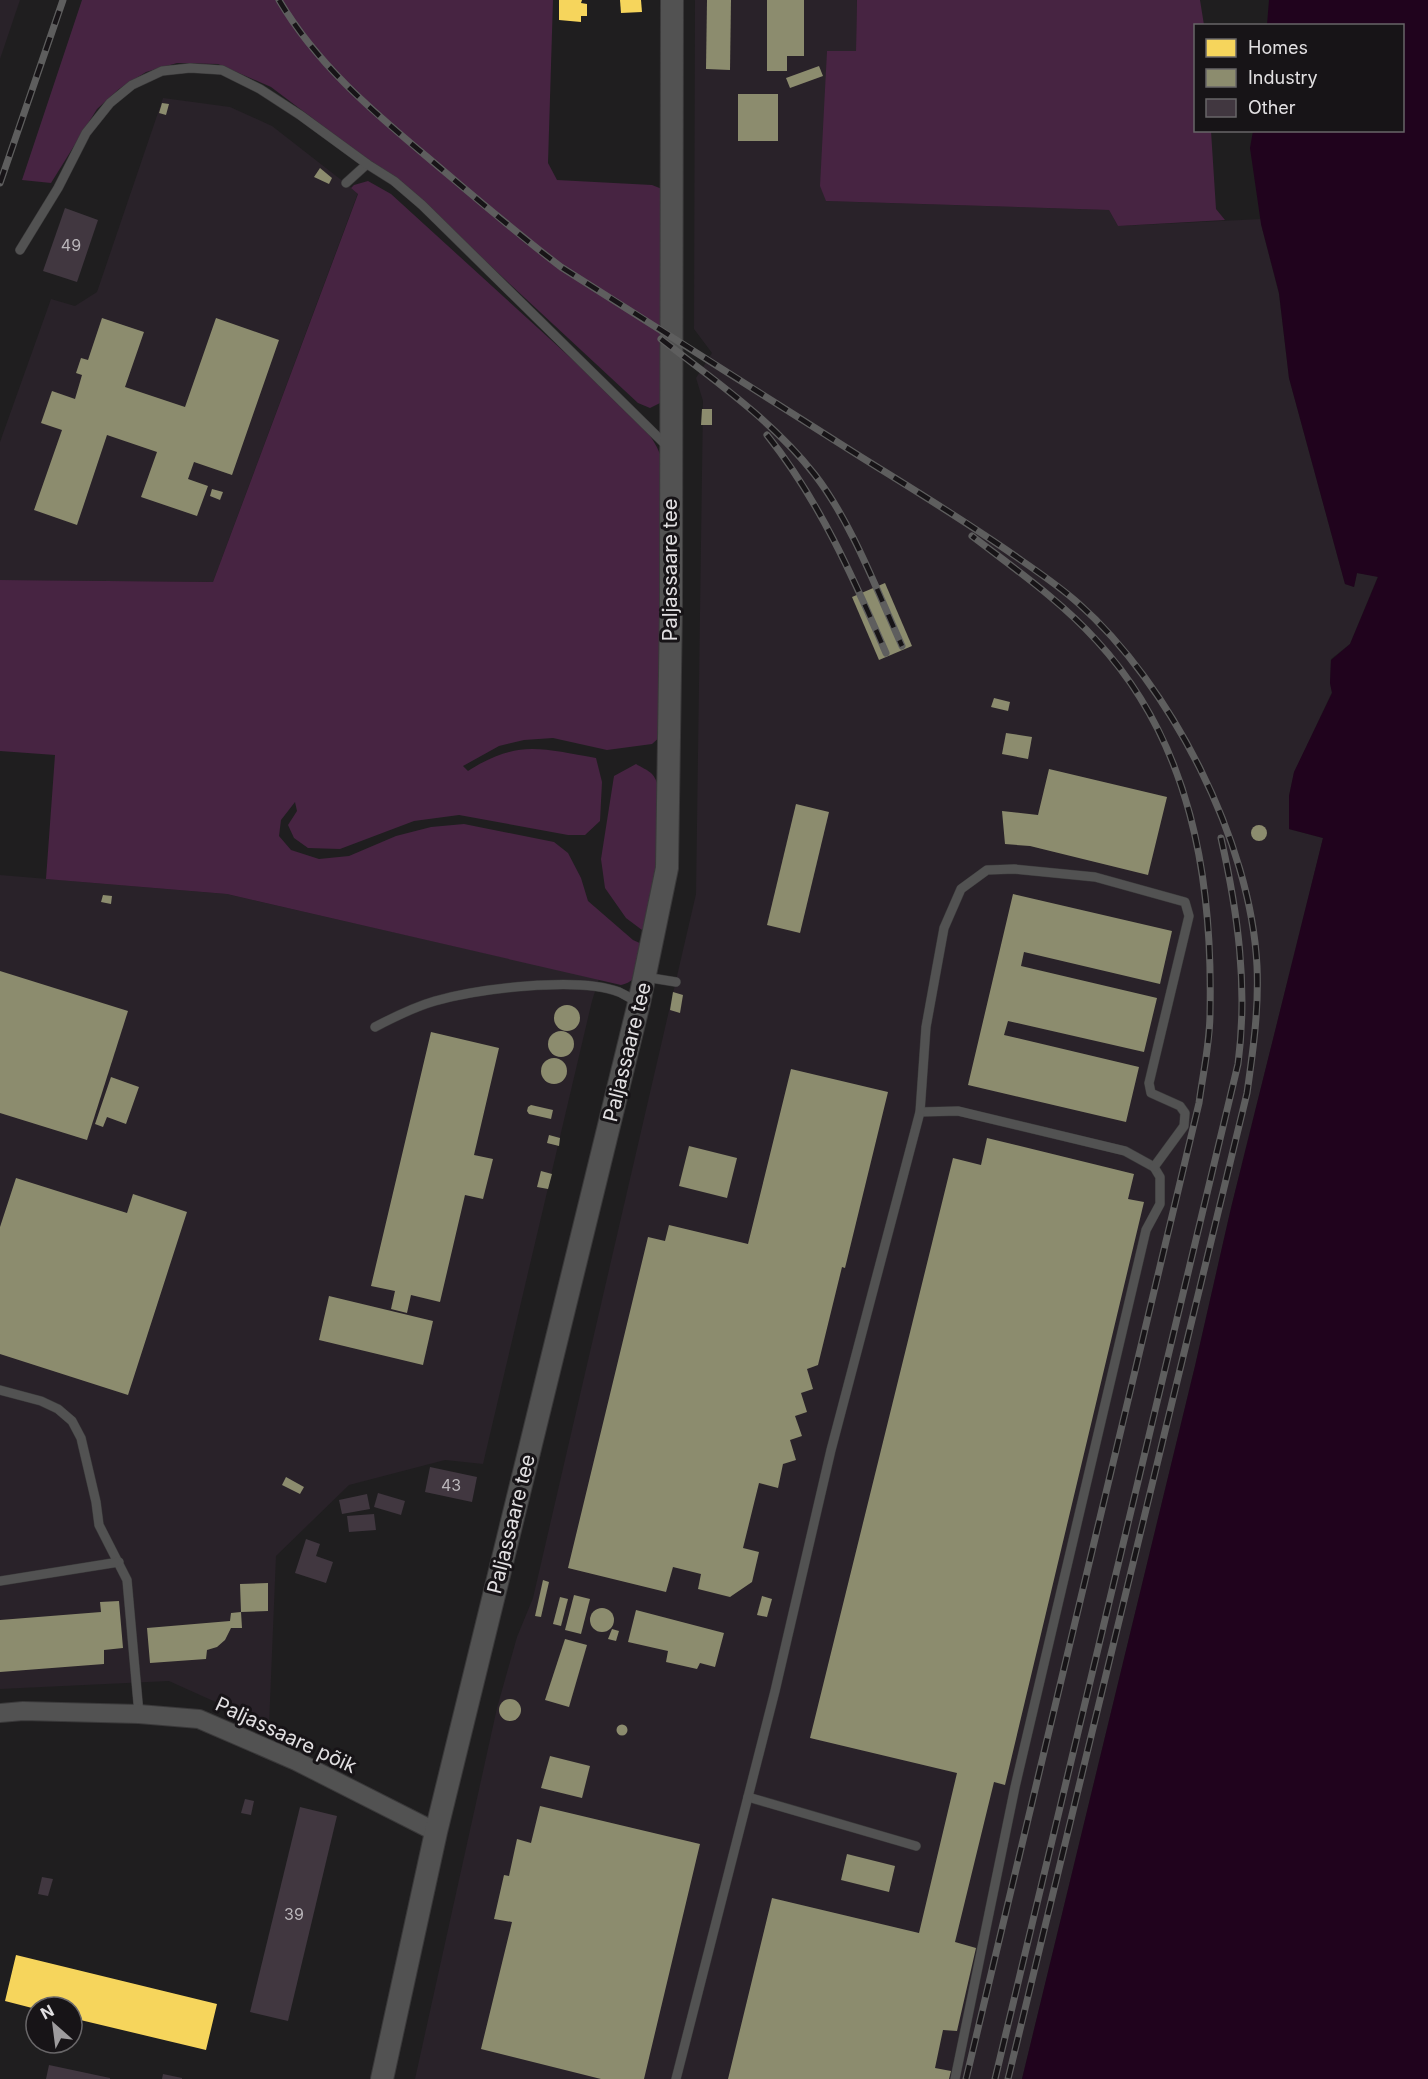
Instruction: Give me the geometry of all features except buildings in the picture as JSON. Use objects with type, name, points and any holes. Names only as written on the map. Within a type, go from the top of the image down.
[{"type":"street","name":"Paljassaare tee","points":[[382,2079],[436,1832],[639,1003],[667,868],[671,608],[672,0]]},
{"type":"street","name":"Paljassaare põik","points":[[0,1713],[23,1711],[139,1714],[199,1719],[296,1761],[436,1832]]},
{"type":"lane","points":[[20,250],[92,126],[110,103],[132,85],[162,71],[190,68],[222,70],[268,94],[394,181],[422,205],[670,450]]},
{"type":"lane","points":[[345,183],[367,164]]},
{"type":"lane","points":[[676,2079],[748,1797],[831,1450],[920,1112],[926,1027],[944,928],[961,889],[987,870],[1014,869],[1095,877],[1185,902],[1189,916],[1149,1083],[1151,1093],[1180,1106],[1185,1113],[1184,1126],[1154,1167]]},
{"type":"lane","points":[[645,976],[676,982]]},
{"type":"lane","points":[[375,1027],[402,1013],[434,1001],[475,993],[531,987],[580,984],[619,992],[639,1003]]},
{"type":"lane","points":[[920,1112],[970,1114],[1125,1151],[1154,1167],[1160,1177],[1160,1204],[1146,1230],[1016,1787],[955,2079]]},
{"type":"lane","points":[[0,1390],[41,1401],[58,1409],[72,1421],[81,1437],[99,1525],[108,1545],[120,1562],[127,1580],[139,1714]]},
{"type":"lane","points":[[0,1581],[120,1562]]},
{"type":"lane","points":[[748,1797],[916,1846]]},
{"type":"shaded area","points":[[0,0],[20,0],[0,59]]},
{"type":"shaded area","points":[[82,0],[553,0],[548,163],[557,180],[652,185],[662,189],[662,402],[650,408],[638,403],[413,194],[271,87],[218,64],[177,63],[146,72],[119,89],[97,109],[51,183],[22,180]]},
{"type":"shaded area","points":[[695,0],[857,0],[856,51],[827,51],[826,201],[1109,210],[1118,226],[1262,219],[1261,224],[1279,294],[1289,378],[1345,584],[1354,587],[1357,573],[1378,576],[1350,644],[1331,659],[1332,692],[1294,773],[1289,796],[1289,829],[1323,838],[1231,1208],[1195,1366],[1022,2079],[415,2079],[497,1708],[517,1637],[533,1598],[696,894],[703,401],[696,378],[712,353],[694,329]]},
{"type":"shaded area","points":[[857,0],[1200,0],[1204,24],[1194,24],[1194,132],[1211,132],[1216,209],[1225,220],[1118,226],[1109,210],[826,201],[820,186],[827,51],[856,51]]},
{"type":"shaded area","points":[[1269,0],[1428,0],[1428,2079],[1022,2079],[1195,1366],[1231,1208],[1323,838],[1289,829],[1289,796],[1294,772],[1332,693],[1331,660],[1350,644],[1378,577],[1357,573],[1354,587],[1345,584],[1289,378],[1279,293],[1261,224],[1250,148],[1253,132],[1404,132],[1404,24],[1267,24]]},
{"type":"shaded area","points":[[163,98],[230,107],[272,126],[358,193],[213,582],[0,580],[0,442],[51,299],[75,306],[97,292]]},
{"type":"shaded area","points":[[368,181],[391,194],[629,411],[645,428],[657,447],[663,462],[661,736],[652,744],[607,750],[553,738],[524,740],[499,746],[463,766],[468,771],[501,754],[530,749],[596,758],[602,782],[600,821],[585,835],[568,835],[459,815],[414,821],[340,849],[308,848],[294,838],[288,825],[297,811],[295,802],[281,820],[279,836],[291,850],[319,859],[349,856],[396,836],[431,827],[464,824],[554,842],[568,853],[581,878],[588,901],[633,940],[644,945],[639,970],[628,983],[621,985],[227,894],[46,879],[55,755],[0,751],[0,580],[213,582],[358,194],[351,188]]},
{"type":"shaded area","points":[[636,764],[652,774],[658,786],[661,804],[660,850],[646,933],[626,918],[605,888],[601,859],[614,776]]},
{"type":"shaded area","points":[[0,875],[227,894],[599,979],[483,1464],[445,1460],[349,1485],[276,1556],[269,1726],[169,1681],[0,1689]]},
{"type":"railway","points":[[0,183],[63,0]]},
{"type":"railway","points":[[279,0],[327,65],[365,103],[493,213],[561,267],[960,519],[1041,574],[1078,603],[1112,637],[1144,677],[1174,721],[1200,769],[1222,818],[1240,868],[1251,918],[1257,966],[1256,1014],[1247,1093],[1008,2079]]},
{"type":"railway","points":[[661,339],[762,419],[815,475],[841,514],[902,646]]},
{"type":"railway","points":[[767,435],[803,486],[834,540],[886,653]]},
{"type":"railway","points":[[966,2079],[1199,1103],[1210,1024],[1207,912],[1200,863],[1190,815],[1175,768],[1155,723],[1129,681],[1083,626],[1037,586],[972,536]]},
{"type":"railway","points":[[995,2079],[1238,1064],[1242,1007],[1240,950],[1221,838]]}]
